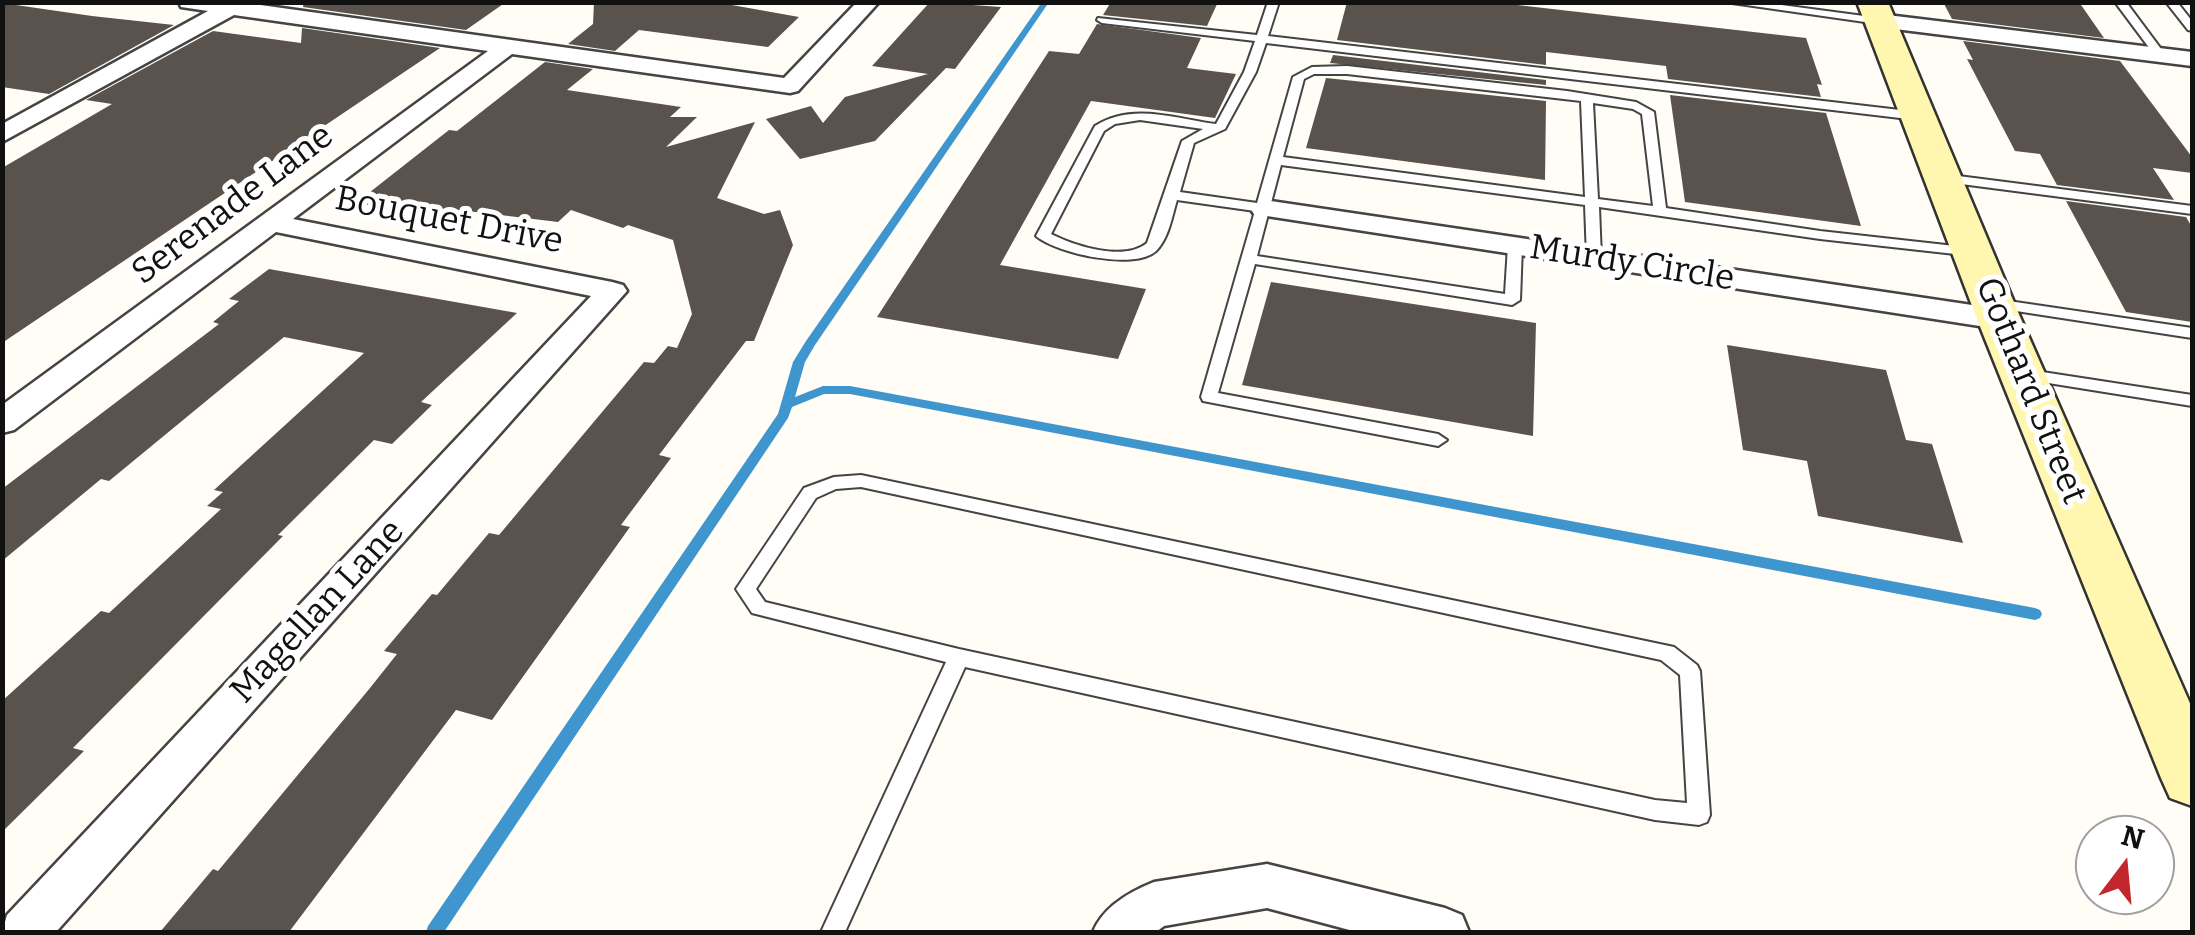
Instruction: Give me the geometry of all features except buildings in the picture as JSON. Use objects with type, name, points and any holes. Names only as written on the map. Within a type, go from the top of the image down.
[{"type":"street","points":[[189,2],[790,86],[870,2]]},
{"type":"street","points":[[2,135],[230,8]]},
{"type":"street","points":[[1875,12],[2192,59]]},
{"type":"street","name":"Gothard Street","points":[[1875,12],[2022,374],[2182,729],[2192,778]]},
{"type":"street","name":"Serenade Lane","points":[[2,422],[507,47]]},
{"type":"street","name":"Murdy Circle","points":[[1264,208],[1594,258],[1996,311]]},
{"type":"street","name":"Bouquet Drive","points":[[271,224],[612,291]]},
{"type":"street","name":"Magellan Lane","points":[[24,932],[612,291]]},
{"type":"street","points":[[1118,932],[1154,905],[1267,886],[1445,932]]},
{"type":"lane","points":[[1217,128],[1132,117],[1108,121],[1099,129],[1043,236],[1073,248],[1132,257],[1152,248],[1188,142],[1217,128],[1250,72],[1274,2]]},
{"type":"lane","points":[[1730,2],[1875,12]]},
{"type":"lane","points":[[2120,2],[2160,55]]},
{"type":"lane","points":[[2170,2],[2192,28]]},
{"type":"lane","points":[[1102,20],[1917,116]]},
{"type":"lane","points":[[1438,440],[1210,397],[1299,77],[1312,71],[1347,70],[1636,106],[1648,112],[1660,211]]},
{"type":"lane","points":[[1587,100],[1594,258]]},
{"type":"lane","points":[[1276,160],[1973,252]]},
{"type":"lane","points":[[1942,178],[2192,210]]},
{"type":"lane","points":[[1172,194],[1264,208]]},
{"type":"lane","points":[[1250,259],[1512,300],[1515,246]]},
{"type":"lane","points":[[1996,311],[2192,332]]},
{"type":"lane","points":[[2022,374],[2192,401]]},
{"type":"lane","points":[[861,481],[1667,653],[1690,671],[1699,816],[1655,810],[958,657],[759,608],[746,589],[810,494],[834,483],[861,481]]},
{"type":"lane","points":[[833,932],[958,657]]},
{"type":"waterway","points":[[434,932],[784,415],[799,362],[810,344],[1046,2]]},
{"type":"waterway","points":[[790,404],[823,390],[850,390],[2035,614]]}]
